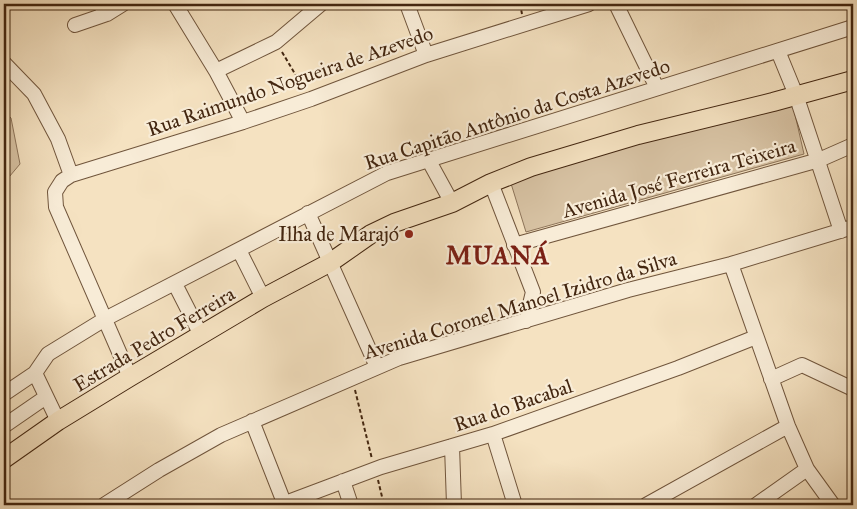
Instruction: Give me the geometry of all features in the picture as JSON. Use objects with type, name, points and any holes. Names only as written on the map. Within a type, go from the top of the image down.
[{"type":"main road","name":"Estrada Pedro Ferreira","points":[[4,459],[58,421],[263,298],[331,262],[371,234],[452,203],[491,183],[530,167],[638,135],[853,80]]},
{"type":"street","points":[[75,25],[103,9],[123,4]]},
{"type":"street","points":[[175,4],[216,71],[244,122]]},
{"type":"street","points":[[216,71],[276,42],[321,4]]},
{"type":"street","points":[[407,4],[426,55]]},
{"type":"street","name":"Rua Raimundo Nogueira de Azevedo","points":[[67,178],[244,122],[426,55],[589,4]]},
{"type":"street","points":[[616,4],[658,88]]},
{"type":"street","name":"Rua Capitão Antônio da Costa Azevedo","points":[[4,394],[35,373],[48,354],[105,319],[386,173],[853,27]]},
{"type":"street","points":[[778,50],[847,229]]},
{"type":"street","points":[[4,63],[34,94],[58,139],[67,178],[55,192],[56,207],[130,377]]},
{"type":"street","name":"Avenida José Ferreira Teixeira","points":[[514,245],[819,160],[853,145]]},
{"type":"street","points":[[429,161],[452,203]]},
{"type":"street","points":[[491,183],[533,292],[526,321]]},
{"type":"street","points":[[308,213],[377,367]]},
{"type":"street","name":"Avenida Coronel Manoel Izidro da Silva","points":[[104,505],[167,465],[221,435],[399,358],[628,290],[732,264],[847,229]]},
{"type":"street","points":[[239,250],[263,298]]},
{"type":"street","points":[[732,264],[788,426],[807,470],[833,505]]},
{"type":"street","points":[[175,284],[201,335]]},
{"type":"street","name":"Rua do Bacabal","points":[[283,505],[343,481],[493,434],[678,368],[756,336]]},
{"type":"street","points":[[771,379],[802,365],[853,389]]},
{"type":"street","points":[[35,373],[58,421]]},
{"type":"street","points":[[4,426],[46,397]]},
{"type":"street","points":[[252,421],[283,505]]},
{"type":"street","points":[[646,505],[788,426]]},
{"type":"street","points":[[493,434],[515,505]]},
{"type":"street","points":[[452,446],[454,505]]},
{"type":"street","points":[[756,505],[807,470]]},
{"type":"street","points":[[343,481],[352,505]]},
{"type":"path","points":[[276,42],[310,99]]},
{"type":"path","points":[[352,378],[384,505]]},
{"type":"shaded area","points":[[791,97],[804,154],[526,232],[509,177]]},
{"type":"shaded area","points":[[4,112],[11,118],[20,164],[4,183]]},
{"type":"place","name":"Ilha de Marajó","points":[[409,234]]},
{"type":"district","name":"MUANÁ","points":[[498,255]]}]
